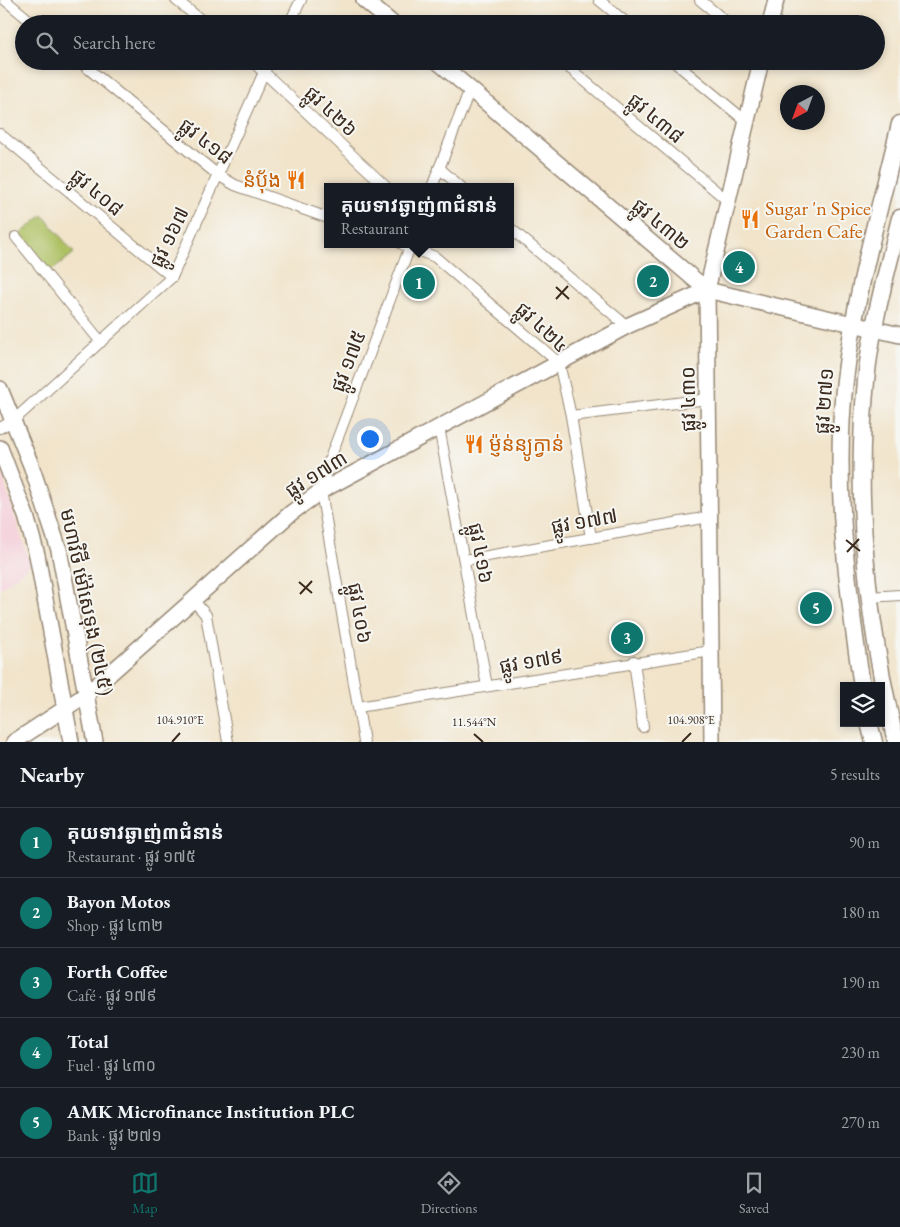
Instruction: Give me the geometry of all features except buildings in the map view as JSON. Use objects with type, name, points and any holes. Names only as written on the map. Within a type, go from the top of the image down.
[{"type":"main road","name":"ផ្លូវ ២៧១","points":[[861,682],[849,598],[841,446],[845,381],[853,324],[900,124]]},
{"type":"main road","name":"ផ្លូវ ២៧១","points":[[896,742],[887,705],[869,597],[864,524],[862,449],[866,381],[873,328],[900,218]]},
{"type":"main road","points":[[870,727],[874,742]]},
{"type":"street","points":[[5,0],[23,15]]},
{"type":"street","points":[[176,0],[195,15]]},
{"type":"street","points":[[293,15],[301,0]]},
{"type":"street","points":[[364,0],[382,15]]},
{"type":"street","points":[[599,0],[617,15]]},
{"type":"street","points":[[700,0],[718,15]]},
{"type":"street","points":[[772,15],[776,0]]},
{"type":"street","name":"ផ្លូវ ៤១៨","points":[[90,70],[218,175],[235,185],[324,217]]},
{"type":"street","name":"ផ្លូវ ៤៣២","points":[[448,70],[707,290],[900,335]]},
{"type":"street","name":"ផ្លូវ ៤៣៨","points":[[572,70],[728,201]]},
{"type":"street","points":[[684,70],[747,122]]},
{"type":"street","name":"ផ្លូវ ៤៣០","points":[[712,742],[707,290],[759,70]]},
{"type":"street","name":"ផ្លូវ ១៦៧","points":[[0,428],[14,420],[172,277],[264,71]]},
{"type":"street","name":"ផ្លូវ ៤២៦","points":[[264,71],[382,183]]},
{"type":"street","points":[[433,183],[470,89]]},
{"type":"street","name":"ផ្លូវ ៤០៨","points":[[0,134],[172,277]]},
{"type":"street","points":[[439,168],[456,183]]},
{"type":"street","points":[[514,231],[627,326]]},
{"type":"street","points":[[16,237],[101,342]]},
{"type":"street","name":"ផ្លូវ ១៧៥","points":[[321,491],[329,461],[407,248]]},
{"type":"street","name":"ផ្លូវ ៤២៤","points":[[415,248],[435,257],[559,362],[571,416],[591,538]]},
{"type":"street","name":"ផ្លូវ ១៧៣","points":[[14,742],[87,694],[292,513],[321,491],[627,326],[707,290]]},
{"type":"street","name":"មហាវិថី ម៉ៅសេទុង (២៤៥)","points":[[0,389],[14,420],[59,550],[95,742]]},
{"type":"street","points":[[571,416],[708,399]]},
{"type":"street","name":"ផ្លូវ ៤១៦","points":[[438,427],[465,560],[487,686]]},
{"type":"street","name":"មហាវិថី ម៉ៅសេទុង (២៤៥)","points":[[0,448],[26,516],[37,555],[71,742]]},
{"type":"street","name":"ផ្លូវ ៤០៦","points":[[321,491],[364,742]]},
{"type":"street","name":"ផ្លូវ ១៧៧","points":[[465,560],[709,517]]},
{"type":"street","points":[[869,597],[900,595]]},
{"type":"street","points":[[193,600],[206,614],[228,742]]},
{"type":"street","name":"ផ្លូវ ១៧៩","points":[[358,707],[711,650]]},
{"type":"street","points":[[634,661],[643,727]]},
{"type":"shaded area","points":[[0,469],[30,565],[0,589]]},
{"type":"green space","points":[[43,215],[74,253],[49,273],[18,236]]},
{"type":"place","name":"នំប៉័ង","points":[[296,180]]},
{"type":"place","name":"Sugar 'n Spice Garden Cafe","points":[[750,219]]},
{"type":"place","name":"Total","points":[[739,267]]},
{"type":"place","name":"Bayon Motos","points":[[653,281]]},
{"type":"place","name":"គុយទាវឆ្ងាញ់៣ជំនាន់","points":[[419,283]]},
{"type":"place","name":"ម្ញ៉ន់ន្យូក្វាន់","points":[[474,444]]},
{"type":"place","name":"AMK Microfinance Institution PLC","points":[[816,608]]},
{"type":"place","name":"Forth Coffee","points":[[627,638]]}]
